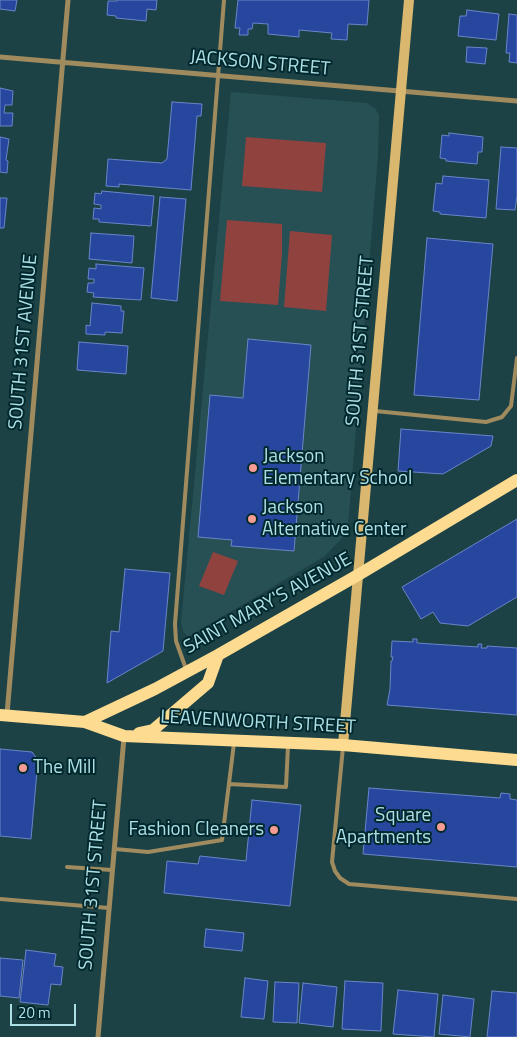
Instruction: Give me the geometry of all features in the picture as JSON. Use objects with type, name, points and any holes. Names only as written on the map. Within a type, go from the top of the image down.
[{"type":"main road","name":"SAINT MARY'S AVENUE","points":[[85,722],[154,689],[218,655],[358,575],[517,480]]},
{"type":"main road","points":[[124,736],[153,730],[208,683],[218,655]]},
{"type":"main road","name":"LEAVENWORTH STREET","points":[[3,716],[85,722],[124,736],[343,745],[517,760]]},
{"type":"street","name":"SOUTH 31ST AVENUE","points":[[3,716],[68,0]]},
{"type":"street","name":"SOUTH 31ST STREET","points":[[343,745],[409,0]]},
{"type":"street","name":"JACKSON STREET","points":[[0,57],[517,101]]},
{"type":"street","name":"SOUTH 31ST STREET","points":[[98,1037],[124,736]]},
{"type":"lane","points":[[186,671],[176,641],[175,624],[224,0]]},
{"type":"lane","points":[[373,411],[486,422],[502,417],[511,406],[517,358]]},
{"type":"lane","points":[[115,849],[148,852],[222,840],[235,740]]},
{"type":"lane","points":[[229,784],[286,787],[288,742]]},
{"type":"lane","points":[[343,745],[332,862],[340,878],[349,884],[517,899]]},
{"type":"lane","points":[[67,867],[112,870]]},
{"type":"lane","points":[[0,899],[109,908]]},
{"type":"shaded area","points":[[231,92],[367,103],[375,108],[379,115],[378,154],[347,533],[325,556],[188,637],[183,631],[181,622]]},
{"type":"shaded area","points":[[246,137],[326,143],[322,192],[242,186]]},
{"type":"shaded area","points":[[227,220],[282,224],[278,305],[220,301]]},
{"type":"shaded area","points":[[290,231],[332,235],[326,311],[284,307]]},
{"type":"shaded area","points":[[213,552],[238,561],[224,595],[199,586]]},
{"type":"building","points":[[0,0],[17,0],[15,11],[0,9]]},
{"type":"building","points":[[157,0],[156,10],[147,9],[146,21],[116,18],[116,16],[107,15],[108,1]]},
{"type":"building","points":[[238,0],[369,0],[367,25],[348,24],[347,40],[331,39],[332,33],[299,30],[299,37],[268,34],[268,24],[253,23],[252,29],[248,29],[248,35],[239,35],[240,28],[235,28]]},
{"type":"building","points":[[467,10],[499,14],[496,40],[458,36],[460,16],[466,16]]},
{"type":"building","points":[[509,14],[517,15],[517,63],[509,62],[510,53],[506,53]]},
{"type":"building","points":[[467,47],[487,48],[485,64],[466,62]]},
{"type":"building","points":[[0,88],[13,91],[12,105],[5,105],[4,113],[13,113],[12,126],[0,126]]},
{"type":"building","points":[[172,102],[202,104],[201,116],[197,116],[191,190],[119,184],[119,187],[106,186],[108,159],[162,163],[167,159]]},
{"type":"building","points":[[449,133],[483,137],[482,152],[478,152],[477,164],[446,161],[446,159],[440,158],[442,135],[449,136]]},
{"type":"building","points":[[0,137],[9,139],[6,160],[8,161],[7,173],[0,172]]},
{"type":"building","points":[[501,147],[517,148],[517,196],[515,210],[496,209]]},
{"type":"building","points":[[443,176],[489,180],[486,218],[440,214],[440,212],[433,211],[436,183],[442,184]]},
{"type":"building","points":[[102,191],[154,196],[151,226],[99,222],[99,219],[93,219],[94,208],[101,209],[101,205],[94,204],[95,193],[101,194]]},
{"type":"building","points":[[160,197],[186,199],[177,301],[151,298]]},
{"type":"building","points":[[0,198],[7,198],[4,228],[0,228]]},
{"type":"building","points":[[91,233],[134,236],[132,263],[89,259]]},
{"type":"building","points":[[427,238],[493,244],[479,400],[414,395]]},
{"type":"building","points":[[96,264],[144,268],[141,300],[93,297],[94,293],[87,292],[88,283],[94,283],[94,279],[88,279],[89,268],[96,269]]},
{"type":"building","points":[[92,303],[121,306],[121,311],[124,311],[122,333],[105,332],[105,335],[86,334],[86,325],[90,326]]},
{"type":"building","name":"Jackson Elementary School","points":[[248,339],[311,345],[294,551],[231,546],[232,540],[198,537],[210,395],[243,398]]},
{"type":"building","points":[[79,342],[128,346],[126,374],[77,370]]},
{"type":"building","points":[[401,429],[493,436],[491,446],[443,474],[398,471]]},
{"type":"building","points":[[517,519],[517,597],[468,626],[440,623],[433,612],[421,619],[402,587]]},
{"type":"building","points":[[125,569],[170,573],[163,651],[107,683],[111,631],[119,632]]},
{"type":"building","points":[[413,639],[417,639],[417,643],[478,647],[478,644],[482,644],[481,648],[487,648],[487,646],[517,648],[517,715],[387,705],[393,657],[391,657],[392,641],[413,642]]},
{"type":"building","points":[[0,749],[32,752],[38,760],[31,839],[0,836]]},
{"type":"building","name":"Square Apartments","points":[[369,788],[500,798],[501,793],[510,794],[510,799],[517,800],[517,867],[363,854]]},
{"type":"building","name":"Fashion Cleaners","points":[[252,800],[301,805],[290,906],[164,893],[167,861],[198,864],[200,856],[246,861]]},
{"type":"building","points":[[206,929],[244,933],[242,951],[204,947]]},
{"type":"building","points":[[26,950],[56,954],[54,966],[63,967],[61,985],[51,984],[48,1005],[20,1002]]},
{"type":"building","points":[[0,958],[23,960],[19,998],[0,996]]},
{"type":"building","points":[[245,978],[268,981],[264,1019],[241,1017]]},
{"type":"building","points":[[345,981],[383,983],[381,1031],[342,1029]]},
{"type":"building","points":[[275,982],[299,983],[297,1023],[273,1022]]},
{"type":"building","points":[[303,983],[337,987],[333,1027],[299,1023]]},
{"type":"building","points":[[398,990],[438,994],[434,1037],[393,1034]]},
{"type":"building","points":[[492,991],[517,993],[517,1037],[487,1037]]},
{"type":"building","points":[[443,995],[474,999],[470,1037],[439,1034]]},
{"type":"place","name":"Jackson Elementary School","points":[[253,468]]},
{"type":"place","name":"Jackson Alternative Center","points":[[252,519]]},
{"type":"place","name":"The Mill","points":[[23,768]]},
{"type":"place","name":"Square Apartments","points":[[441,827]]},
{"type":"place","name":"Fashion Cleaners","points":[[274,830]]}]
